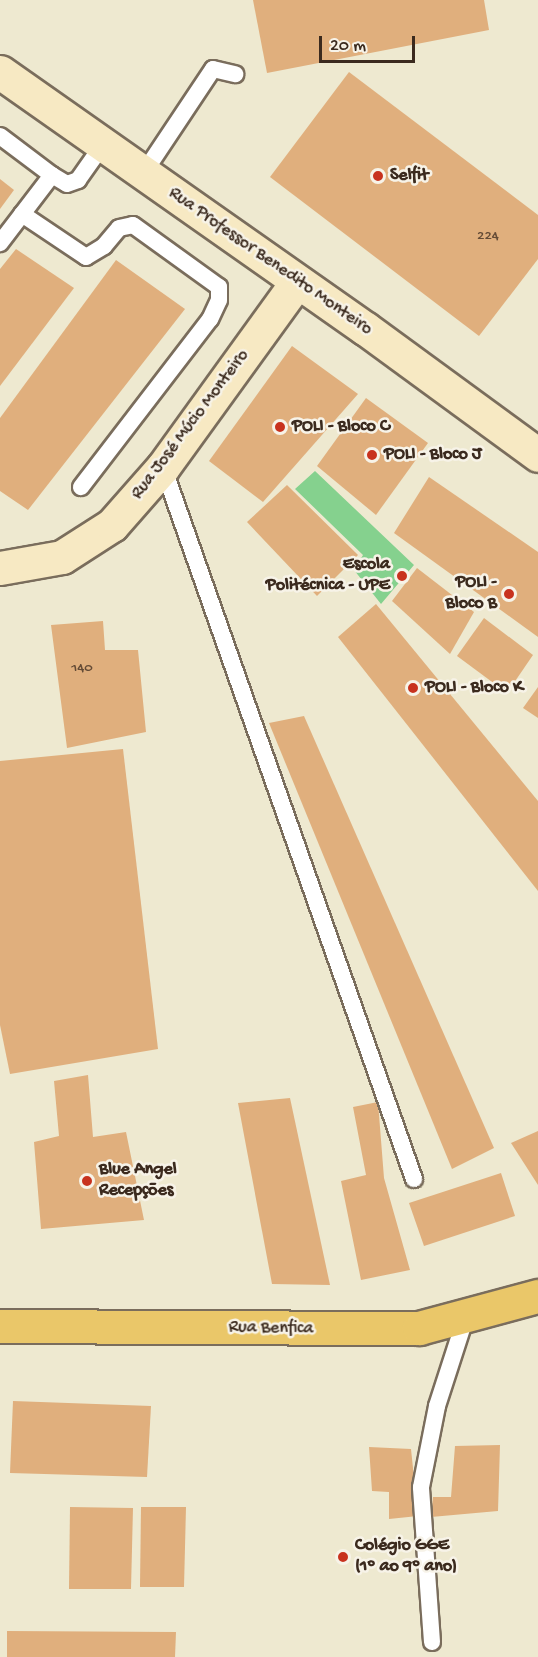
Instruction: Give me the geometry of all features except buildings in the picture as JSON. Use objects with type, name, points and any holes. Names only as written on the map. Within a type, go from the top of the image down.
[{"type":"main road","name":"Rua Benfica","points":[[0,1326],[362,1330],[419,1328],[538,1296]]},
{"type":"street","name":"Rua Professor Benedito Monteiro","points":[[0,72],[538,455]]},
{"type":"street","name":"Rua José Múcio Monteiro","points":[[0,568],[62,557],[83,546],[112,525],[164,467],[297,282]]},
{"type":"lane","points":[[142,174],[213,69],[236,74]]},
{"type":"lane","points":[[0,136],[67,184],[78,180],[102,146]]},
{"type":"lane","points":[[0,243],[52,175]]},
{"type":"lane","points":[[22,214],[86,257],[104,246],[119,228],[133,225],[219,287],[219,300],[210,319],[81,488]]},
{"type":"lane","points":[[164,467],[414,1179]]},
{"type":"lane","points":[[432,1642],[421,1486],[427,1445],[466,1317]]},
{"type":"green space","points":[[315,471],[414,565],[381,604],[354,570],[363,555],[295,489]]},
{"type":"place","name":"Selfit","points":[[378,176]]},
{"type":"place","name":"POLI - Bloco C","points":[[280,427]]},
{"type":"place","name":"POLI - Bloco J","points":[[372,455]]},
{"type":"place","name":"Escola Politécnica - UPE","points":[[402,576]]},
{"type":"place","name":"POLI - Bloco B","points":[[509,594]]},
{"type":"place","name":"POLI - Bloco K","points":[[413,688]]},
{"type":"place","name":"Blue Angel Recepções","points":[[87,1181]]},
{"type":"place","name":"Colégio GGE (1º ao 9º ano)","points":[[343,1557]]}]
